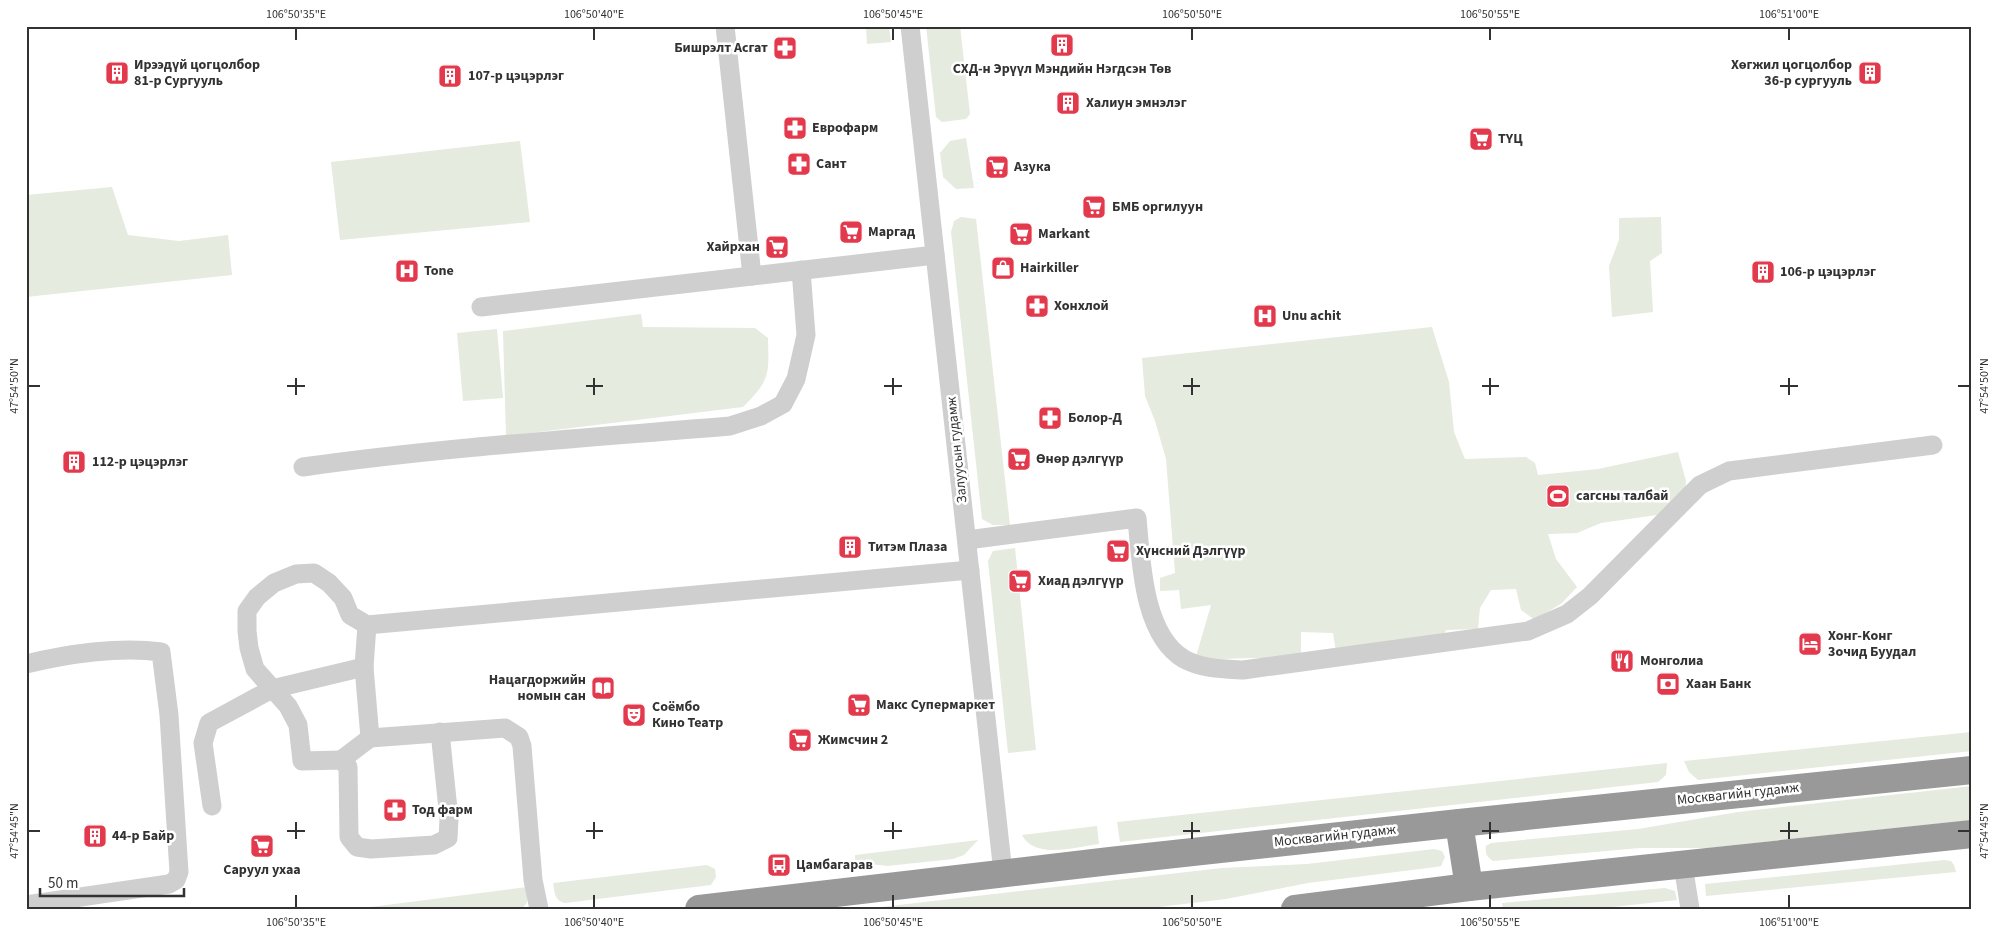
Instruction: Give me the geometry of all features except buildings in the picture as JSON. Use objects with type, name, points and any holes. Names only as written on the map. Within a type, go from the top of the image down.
[{"type":"highway","name":"Москвагийн гудамж","points":[[699,909],[1003,873],[1459,823],[1972,770]]},
{"type":"highway","points":[[1459,823],[1469,887]]},
{"type":"highway","points":[[1295,909],[1469,887],[1972,834]]},
{"type":"street","points":[[726,26],[752,276]]},
{"type":"street","name":"Залуусын гудамж","points":[[910,26],[1003,873]]},
{"type":"street","points":[[481,307],[935,255]]},
{"type":"street","points":[[303,467],[441,450],[730,426],[761,416],[783,404],[796,379],[806,334],[801,270]]},
{"type":"street","points":[[967,540],[1137,518],[1142,564],[1152,613],[1161,637],[1184,658],[1212,669],[1243,670],[1528,631],[1567,614],[1590,596],[1700,485],[1729,471],[1934,444]]},
{"type":"street","points":[[538,909],[533,880],[522,746],[519,736],[505,728],[370,738],[341,760],[302,761],[298,725],[288,706],[256,669],[249,648],[247,612],[257,597],[274,583],[296,574],[314,573],[329,583],[343,598],[350,615],[367,625],[970,570]]},
{"type":"street","points":[[367,625],[364,666],[370,738]]},
{"type":"street","points":[[26,664],[48,658],[115,652],[147,650],[161,652],[169,715],[179,872],[176,880],[169,884],[26,905]]},
{"type":"street","points":[[212,806],[203,743],[209,723],[272,689],[364,666]]},
{"type":"street","points":[[341,760],[348,767],[350,837],[356,847],[370,849],[434,845],[448,838],[449,819],[440,732]]},
{"type":"street","points":[[1683,865],[1690,909]]},
{"type":"shaded area","points":[[866,26],[889,26],[891,42],[867,44]]},
{"type":"shaded area","points":[[926,26],[960,26],[970,114],[966,119],[942,122],[936,117]]},
{"type":"shaded area","points":[[966,138],[974,188],[956,189],[943,177],[940,153],[950,141]]},
{"type":"shaded area","points":[[520,141],[530,222],[340,240],[331,162]]},
{"type":"shaded area","points":[[112,187],[128,235],[179,241],[228,235],[232,275],[26,297],[26,195]]},
{"type":"shaded area","points":[[961,217],[976,219],[1010,525],[993,525],[982,519],[951,232],[954,221]]},
{"type":"shaded area","points":[[1661,217],[1662,253],[1650,261],[1653,312],[1612,317],[1609,266],[1619,240],[1619,218]]},
{"type":"shaded area","points":[[641,314],[643,327],[755,328],[768,338],[768,369],[763,383],[743,407],[506,436],[503,331]]},
{"type":"shaded area","points":[[1432,327],[1449,382],[1454,432],[1465,459],[1526,457],[1535,463],[1538,475],[1598,469],[1678,452],[1686,481],[1684,501],[1664,514],[1601,523],[1577,533],[1548,534],[1556,559],[1577,587],[1562,603],[1535,620],[1521,610],[1516,589],[1491,590],[1480,608],[1478,629],[1446,630],[1437,651],[1337,658],[1333,633],[1301,632],[1301,659],[1195,660],[1211,605],[1181,609],[1179,590],[1160,591],[1160,578],[1175,573],[1166,459],[1155,421],[1145,396],[1142,358]]},
{"type":"shaded area","points":[[497,329],[503,398],[463,401],[457,333]]},
{"type":"shaded area","points":[[1015,548],[1036,750],[1008,753],[988,561],[993,551]]},
{"type":"shaded area","points":[[1972,732],[1972,751],[1698,780],[1689,772],[1684,761]]},
{"type":"shaded area","points":[[1667,763],[1666,775],[1658,782],[1120,842],[1117,822]]},
{"type":"shaded area","points":[[1972,786],[1972,820],[1708,848],[1640,848],[1493,861],[1486,853],[1486,846],[1491,843],[1638,829],[1738,812]]},
{"type":"shaded area","points":[[1097,826],[1099,844],[1068,849],[1046,850],[1036,847],[1028,843],[1022,835]]},
{"type":"shaded area","points":[[978,840],[964,855],[953,859],[887,866],[855,862],[855,855]]},
{"type":"shaded area","points":[[1434,849],[1442,851],[1445,857],[1441,866],[1308,883],[1226,899],[1142,909],[864,909],[1222,868],[1307,864]]},
{"type":"shaded area","points":[[1944,860],[1951,861],[1956,872],[1706,896],[1705,884]]},
{"type":"shaded area","points":[[707,865],[715,869],[716,877],[711,885],[565,903],[557,898],[553,883]]},
{"type":"shaded area","points":[[527,887],[527,902],[520,909],[355,909]]},
{"type":"shaded area","points":[[1665,888],[1675,891],[1677,900],[1594,909],[1503,909],[1502,903]]},
{"type":"place","name":"СХД-н Эрүүл Мэндийн Нэгдсэн Төв","points":[[1062,45]]},
{"type":"place","name":"Бишрэлт Асгат","points":[[785,48]]},
{"type":"place","name":"Ирээдүй цогцолбор 81-р Сургууль","points":[[117,73]]},
{"type":"place","name":"Хөгжил цогцолбор 36-р сургууль","points":[[1870,73]]},
{"type":"place","name":"107-р цэцэрлэг","points":[[450,76]]},
{"type":"place","name":"Халиун эмнэлэг","points":[[1068,103]]},
{"type":"place","name":"Еврофарм","points":[[795,128]]},
{"type":"place","name":"ТҮЦ","points":[[1481,139]]},
{"type":"place","name":"Сант","points":[[799,164]]},
{"type":"place","name":"Азука","points":[[997,167]]},
{"type":"place","name":"БМБ оргилуун","points":[[1094,207]]},
{"type":"place","name":"Маргад","points":[[851,232]]},
{"type":"place","name":"Markant","points":[[1021,234]]},
{"type":"place","name":"Хайрхан","points":[[777,247]]},
{"type":"place","name":"Hairkiller","points":[[1003,268]]},
{"type":"place","name":"Tone","points":[[407,271]]},
{"type":"place","name":"106-р цэцэрлэг","points":[[1763,272]]},
{"type":"place","name":"Хонхлой","points":[[1037,306]]},
{"type":"place","name":"Unu achit","points":[[1265,316]]},
{"type":"place","name":"Болор-Д","points":[[1050,418]]},
{"type":"place","name":"Өнөр дэлгүүр","points":[[1019,459]]},
{"type":"place","name":"112-р цэцэрлэг","points":[[74,462]]},
{"type":"place","name":"сагсны талбай","points":[[1558,496]]},
{"type":"place","name":"Титэм Плаза","points":[[850,547]]},
{"type":"place","name":"Хүнсний Дэлгүүр","points":[[1118,551]]},
{"type":"place","name":"Хиад дэлгүүр","points":[[1020,581]]},
{"type":"place","name":"Хонг-Kонг 3очид Буудал","points":[[1810,644]]},
{"type":"place","name":"Монголиа","points":[[1622,661]]},
{"type":"place","name":"Хаан Банк","points":[[1668,684]]},
{"type":"place","name":"Нацагдоржийн номын сан","points":[[603,688]]},
{"type":"place","name":"Макс Супермаркет","points":[[859,705]]},
{"type":"place","name":"Соёмбо Кино Театр","points":[[634,715]]},
{"type":"place","name":"Жимсчин 2","points":[[800,740]]},
{"type":"place","name":"Тод фарм","points":[[395,810]]},
{"type":"place","name":"44-р Байр","points":[[95,836]]},
{"type":"place","name":"Саруул ухаа","points":[[262,846]]},
{"type":"place","name":"Цамбагарав","points":[[779,865]]}]
